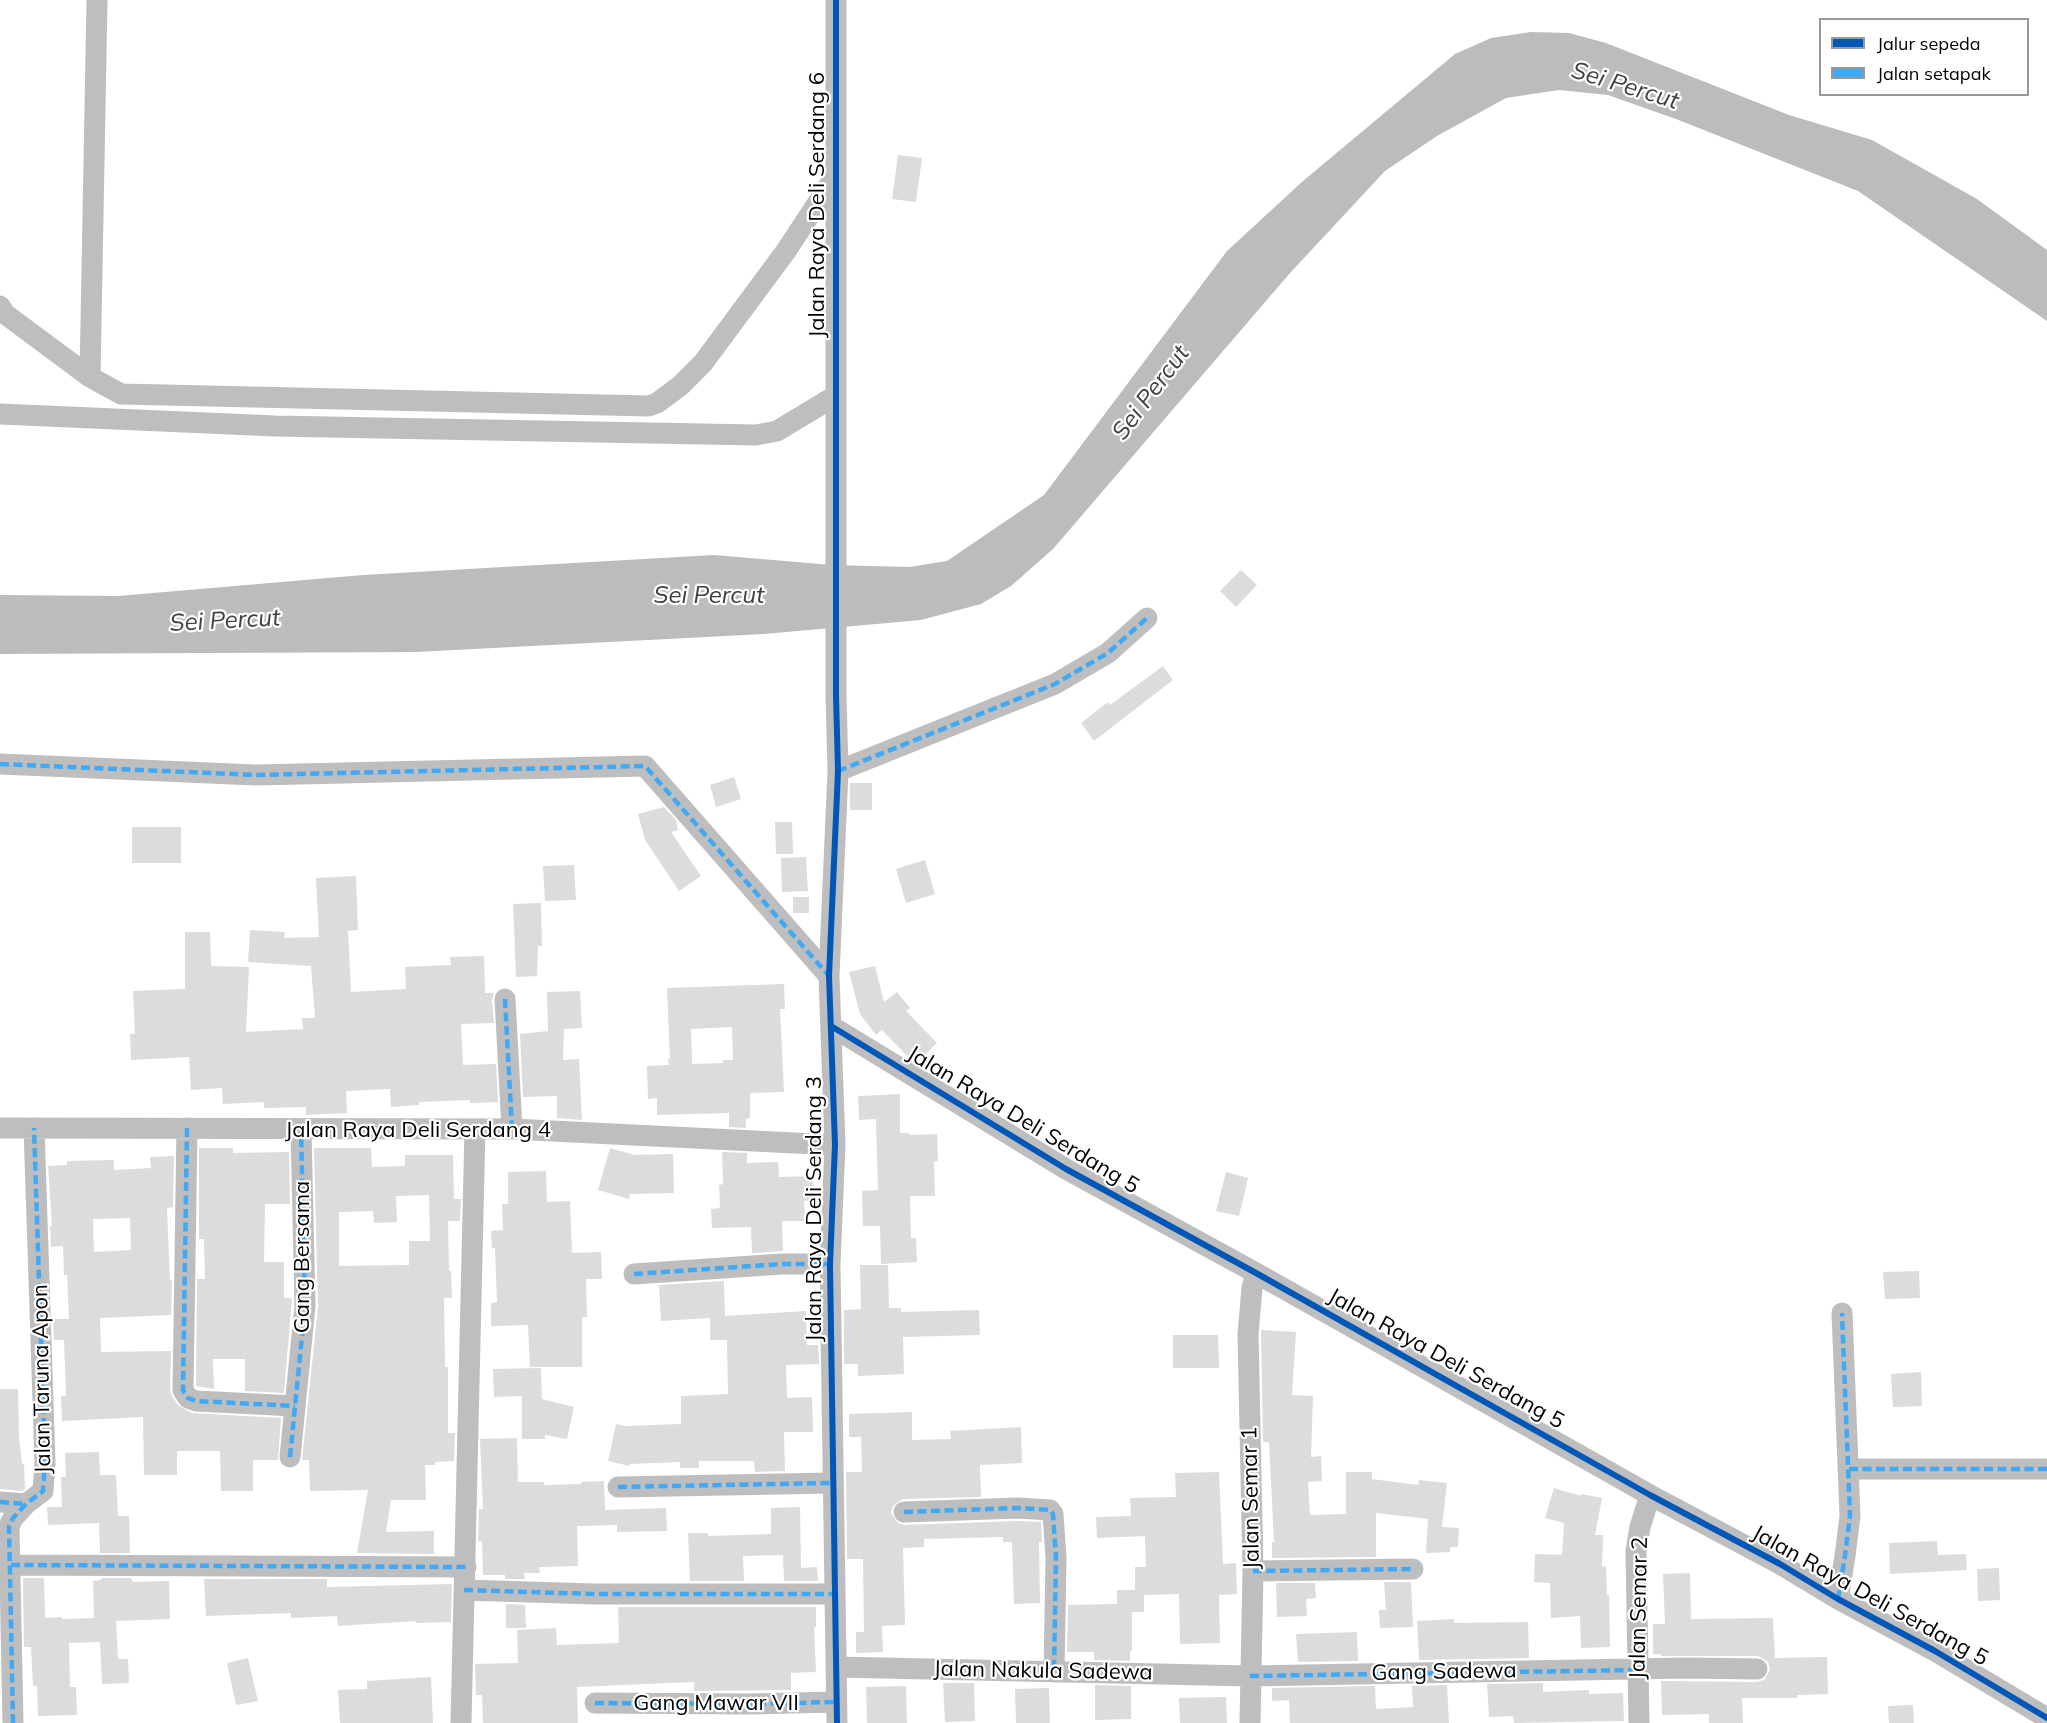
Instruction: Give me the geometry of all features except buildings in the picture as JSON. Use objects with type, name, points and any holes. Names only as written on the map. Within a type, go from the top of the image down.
[{"type":"street","points":[[90,377],[97,0]]},
{"type":"street","name":"Jalan Raya Deli Serdang 6","points":[[836,0],[836,696]]},
{"type":"street","points":[[0,306],[5,314],[90,377],[126,395],[649,406],[657,403],[680,386],[703,363],[786,251],[836,175]]},
{"type":"street","points":[[0,414],[275,426],[756,435],[777,431],[835,403]]},
{"type":"street","points":[[838,771],[1055,684],[1108,653],[1147,618]]},
{"type":"street","name":"Jalan Raya Deli Serdang 3","points":[[836,696],[838,771],[829,976],[835,1145],[830,1264],[836,1713]]},
{"type":"street","points":[[0,764],[256,775],[645,766],[829,976]]},
{"type":"street","points":[[505,999],[512,1129]]},
{"type":"street","name":"Jalan Raya Deli Serdang 5","points":[[831,1026],[1254,1280],[1649,1498],[1780,1564],[1838,1599],[1935,1651],[2047,1718]]},
{"type":"street","name":"Jalan Raya Deli Serdang 4","points":[[0,1128],[512,1129],[835,1145]]},
{"type":"street","name":"Jalan Taruna Apon","points":[[13,1723],[9,1526],[26,1504],[43,1491],[45,1462],[34,1128]]},
{"type":"street","points":[[187,1128],[183,1390],[188,1398],[196,1401],[295,1406]]},
{"type":"street","points":[[460,1723],[466,1567],[475,1129]]},
{"type":"street","name":"Gang Bersama","points":[[290,1457],[305,1306],[301,1130]]},
{"type":"street","points":[[634,1274],[782,1264],[830,1264]]},
{"type":"street","name":"Jalan Semar 1","points":[[1250,1723],[1253,1571],[1248,1334],[1254,1280]]},
{"type":"street","points":[[1838,1599],[1850,1516],[1842,1313]]},
{"type":"street","points":[[1849,1468],[2047,1468]]},
{"type":"street","points":[[618,1487],[832,1483]]},
{"type":"street","name":"Jalan Semar 2","points":[[1639,1723],[1636,1551],[1640,1527],[1649,1498]]},
{"type":"street","points":[[0,1502],[26,1504]]},
{"type":"street","points":[[904,1512],[1018,1508],[1050,1510],[1053,1514],[1056,1558],[1054,1672]]},
{"type":"street","points":[[11,1566],[466,1567]]},
{"type":"street","points":[[1253,1571],[1413,1569]]},
{"type":"street","points":[[465,1590],[617,1594],[835,1594]]},
{"type":"street","name":"Jalan Nakula Sadewa","points":[[836,1667],[1250,1676]]},
{"type":"street","name":"Gang Sadewa","points":[[1250,1676],[1688,1668],[1757,1669]]},
{"type":"street","name":"Gang Mawar VII","points":[[595,1703],[750,1704],[836,1713]]},
{"type":"water","name":"Sei Percut","points":[[1531,32],[1569,33],[1606,43],[1789,115],[1872,140],[1977,199],[2047,250],[2047,321],[1858,191],[1676,119],[1608,95],[1559,90],[1506,98],[1437,136],[1385,171],[1290,273],[1053,549],[1011,586],[981,604],[921,620],[764,634],[416,652],[0,654],[0,595],[118,596],[363,575],[714,555],[832,565],[909,567],[947,561],[1044,495],[1227,251],[1303,181],[1455,54],[1491,38]]},
{"type":"marked path","points":[[838,771],[1055,684],[1108,653],[1147,618]]},
{"type":"marked path","points":[[0,764],[256,775],[645,766],[829,976]]},
{"type":"marked path","points":[[505,999],[512,1129]]},
{"type":"marked path","points":[[13,1723],[9,1526],[26,1504],[43,1491],[45,1462],[34,1128]]},
{"type":"marked path","points":[[187,1128],[183,1390],[188,1398],[196,1401],[295,1406]]},
{"type":"marked path","points":[[290,1457],[305,1306],[301,1130]]},
{"type":"marked path","points":[[634,1274],[782,1264],[830,1264]]},
{"type":"marked path","points":[[1838,1599],[1850,1516],[1842,1313]]},
{"type":"marked path","points":[[1849,1469],[2047,1469]]},
{"type":"marked path","points":[[618,1487],[832,1483]]},
{"type":"marked path","points":[[0,1502],[26,1504]]},
{"type":"marked path","points":[[904,1512],[1018,1508],[1050,1510],[1053,1514],[1056,1558],[1054,1672]]},
{"type":"marked path","points":[[11,1565],[466,1567]]},
{"type":"marked path","points":[[1253,1571],[1413,1569]]},
{"type":"marked path","points":[[464,1590],[594,1594],[835,1594]]},
{"type":"marked path","points":[[1250,1676],[1638,1670]]},
{"type":"marked path","points":[[595,1703],[836,1702]]},
{"type":"cycle path","points":[[836,0],[836,696],[838,771],[829,976],[835,1145],[830,1264],[837,1723]]},
{"type":"cycle path","points":[[831,1026],[1066,1169],[1256,1273],[1650,1495],[1780,1564],[1838,1599],[1935,1651],[2047,1718]]}]
